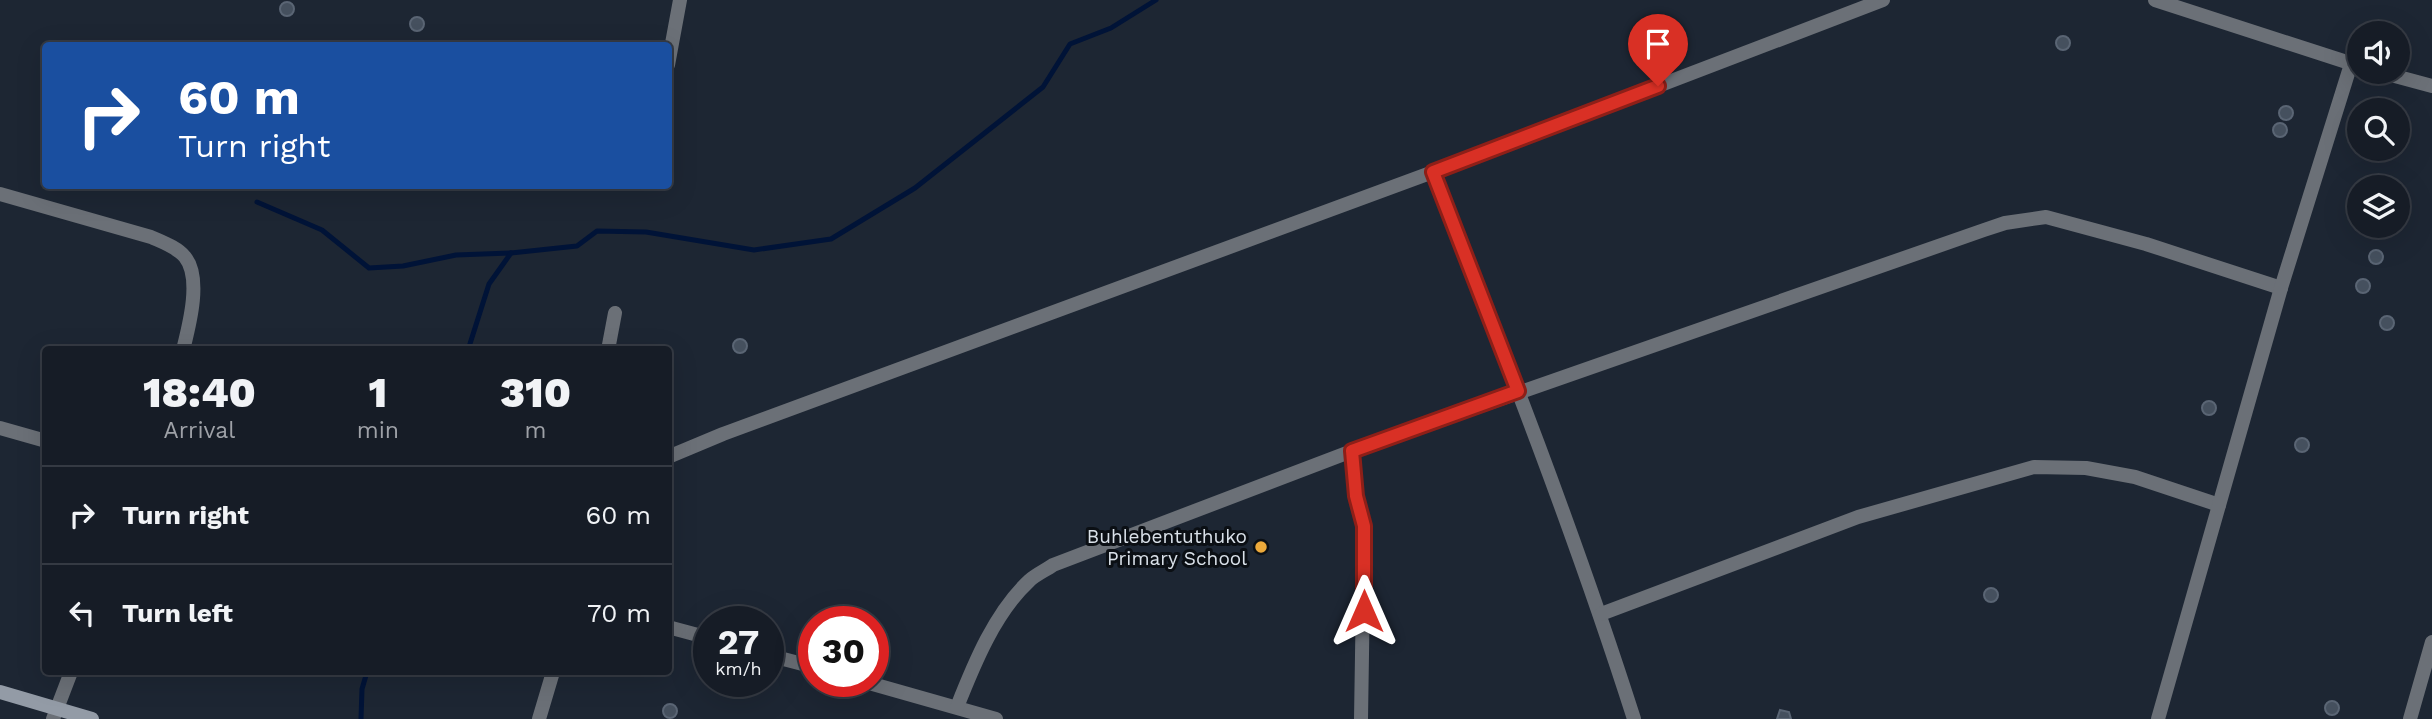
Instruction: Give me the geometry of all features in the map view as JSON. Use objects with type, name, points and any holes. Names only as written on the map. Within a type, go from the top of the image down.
[{"type":"street","points":[[672,43],[680,0]]},
{"type":"street","points":[[672,455],[723,434],[1433,172],[1883,0]]},
{"type":"street","points":[[2155,0],[2347,62]]},
{"type":"street","points":[[2410,80],[2432,86]]},
{"type":"street","points":[[2158,719],[2281,288],[2349,84]]},
{"type":"street","points":[[1433,172],[1601,614],[1634,719]]},
{"type":"street","points":[[0,194],[151,237],[184,256],[192,271],[193,289],[184,346]]},
{"type":"street","points":[[957,707],[967,680],[1000,617],[1033,577],[1054,565],[1352,451],[1518,391],[1984,230],[2046,217],[2146,244],[2281,288]]},
{"type":"street","points":[[609,346],[615,313]]},
{"type":"street","points":[[0,428],[42,439]]},
{"type":"street","points":[[1352,451],[1356,496],[1364,526],[1361,719]]},
{"type":"street","points":[[1601,614],[1858,517],[2034,467],[2086,468],[2135,477],[2219,505]]},
{"type":"street","points":[[672,628],[693,634]]},
{"type":"street","points":[[2410,719],[2432,642]]},
{"type":"street","points":[[55,714],[70,675]]},
{"type":"street","points":[[539,719],[552,675]]},
{"type":"street","points":[[889,688],[996,719]]},
{"type":"street","points":[[0,692],[55,714],[92,719]]},
{"type":"building","points":[[284,2],[290,2],[294,9],[290,16],[284,16],[280,12],[280,6]]},
{"type":"building","points":[[414,17],[420,17],[424,24],[420,31],[414,31],[410,27],[410,21]]},
{"type":"building","points":[[2060,36],[2066,36],[2070,43],[2066,50],[2060,50],[2056,46],[2056,40]]},
{"type":"building","points":[[2283,106],[2289,106],[2293,113],[2289,120],[2283,120],[2279,116],[2279,110]]},
{"type":"building","points":[[2277,123],[2283,123],[2287,130],[2283,137],[2277,137],[2273,133],[2273,127]]},
{"type":"building","points":[[2373,250],[2379,250],[2383,257],[2379,264],[2373,264],[2369,260],[2369,254]]},
{"type":"building","points":[[2360,279],[2366,279],[2370,286],[2366,293],[2360,293],[2356,289],[2356,283]]},
{"type":"building","points":[[2384,316],[2390,316],[2394,323],[2390,330],[2384,330],[2380,326],[2380,320]]},
{"type":"building","points":[[737,339],[743,339],[747,346],[743,353],[737,353],[733,349],[733,343]]},
{"type":"building","points":[[2206,401],[2212,401],[2216,408],[2212,415],[2206,415],[2202,411],[2202,405]]},
{"type":"building","points":[[2299,438],[2305,438],[2309,445],[2305,452],[2299,452],[2295,448],[2295,442]]},
{"type":"building","points":[[1988,588],[1994,588],[1998,595],[1994,602],[1988,602],[1984,598],[1984,592]]},
{"type":"building","points":[[2329,701],[2335,701],[2339,708],[2335,715],[2329,715],[2325,711],[2325,705]]},
{"type":"building","points":[[667,704],[673,704],[677,711],[673,718],[667,718],[663,714],[663,708]]},
{"type":"building","points":[[1780,710],[1789,712],[1791,719],[1777,719]]},
{"type":"waterway","points":[[257,202],[322,230],[369,268],[403,266],[456,255],[577,246],[597,231],[646,232],[754,250],[831,239],[915,188],[1043,87],[1070,44],[1111,28],[1156,0]]},
{"type":"waterway","points":[[469,346],[489,284],[511,253]]},
{"type":"waterway","points":[[361,719],[362,689],[366,675]]},
{"type":"place","name":"Buhlebentuthuko Primary School","points":[[1261,547]]},
{"type":"route","points":[[1364,611],[1364,526],[1356,496],[1352,451],[1518,391],[1433,172],[1658,86]]}]
